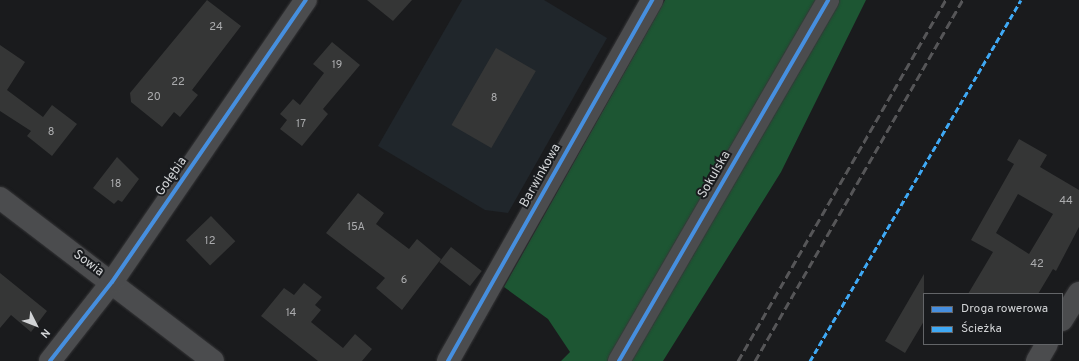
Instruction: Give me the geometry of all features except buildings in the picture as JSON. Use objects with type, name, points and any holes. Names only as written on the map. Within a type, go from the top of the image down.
[{"type":"street","name":"Gołębia","points":[[50,361],[112,282],[306,0]]},
{"type":"street","name":"Barwinkowa","points":[[448,361],[652,0]]},
{"type":"street","name":"Sokulska","points":[[619,361],[828,0]]},
{"type":"street","name":"Sowia","points":[[0,198],[112,282],[213,361]]},
{"type":"street","points":[[1063,318],[1079,294]]},
{"type":"street","points":[[1037,361],[1046,345]]},
{"type":"shaded area","points":[[462,0],[544,0],[607,38],[508,213],[485,210],[378,146]]},
{"type":"green space","points":[[665,0],[866,0],[781,172],[663,361],[561,361],[570,352],[548,319],[504,287]]},
{"type":"railway","points":[[738,361],[946,0]]},
{"type":"railway","points":[[755,361],[963,0]]},
{"type":"marked path","points":[[810,361],[1021,0]]},
{"type":"cycle path","points":[[50,361],[112,282],[306,0]]},
{"type":"cycle path","points":[[448,361],[652,0]]},
{"type":"cycle path","points":[[619,361],[828,0]]}]
